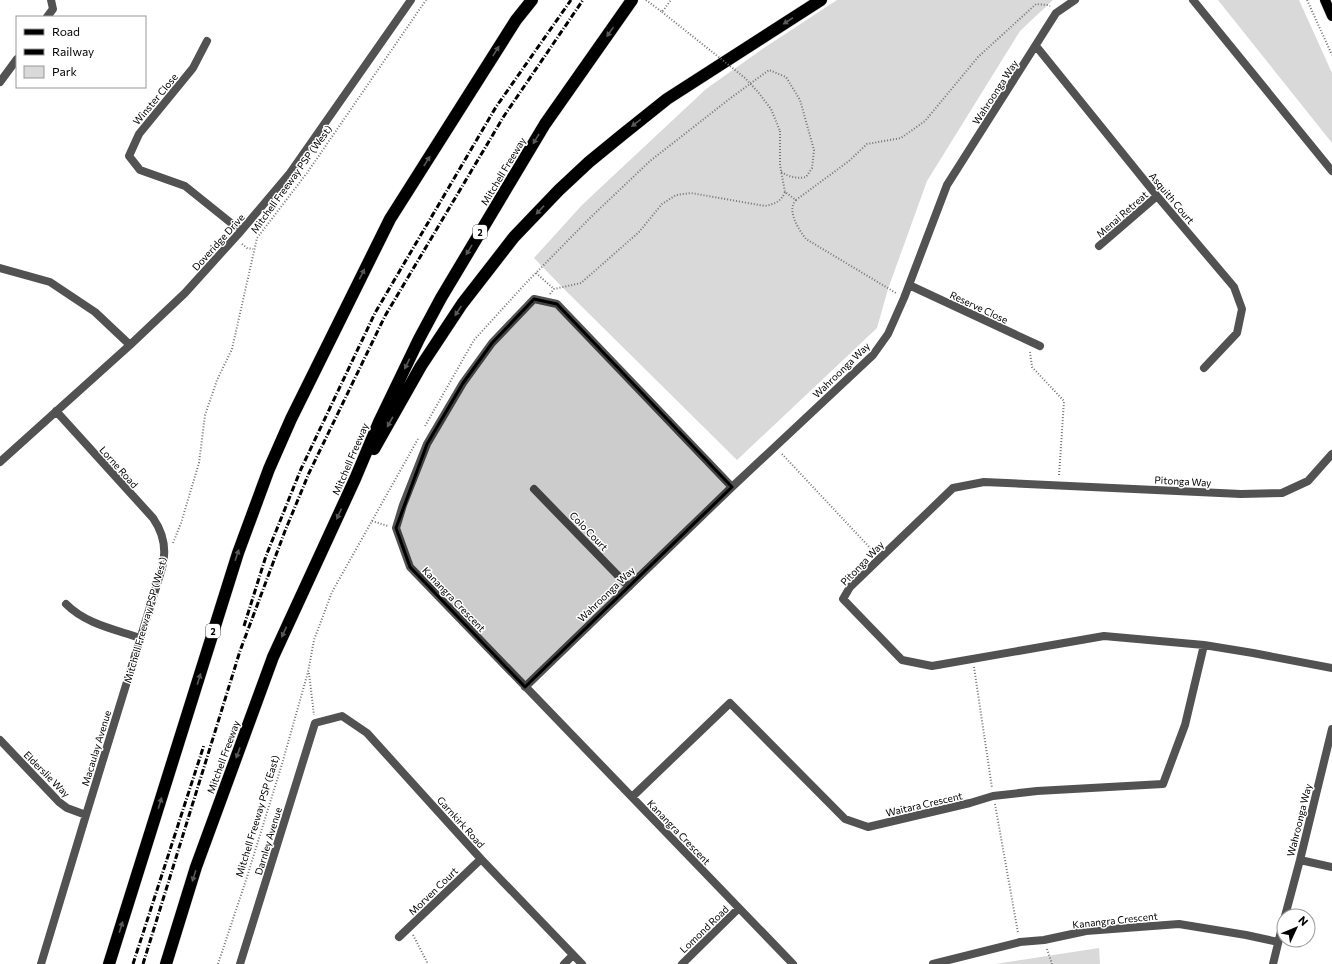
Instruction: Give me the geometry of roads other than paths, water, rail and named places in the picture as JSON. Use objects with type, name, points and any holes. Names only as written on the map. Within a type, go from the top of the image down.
[{"type":"highway","points":[[516,20],[528,0]]},
{"type":"highway","name":"2","points":[[109,964],[238,553],[269,468],[291,419],[390,219],[516,20],[532,0]]},
{"type":"highway","name":"Mitchell Freeway","points":[[166,964],[196,867],[273,658],[355,479],[379,422],[419,339],[441,298],[545,124],[632,0]]},
{"type":"highway","points":[[355,479],[379,442],[421,366],[462,304],[514,238],[559,190],[622,134],[667,99],[821,0]]},
{"type":"main road","points":[[1325,0],[1332,16]]},
{"type":"street","points":[[48,16],[53,9],[50,0]]},
{"type":"street","name":"Doveridge Drive","points":[[0,462],[130,346],[185,293],[242,231],[290,172],[411,0]]},
{"type":"street","name":"Wahroonga Way","points":[[525,686],[775,446],[873,355],[888,334],[904,298],[946,185],[1056,13],[1075,0]]},
{"type":"street","points":[[1193,0],[1332,171]]},
{"type":"street","name":"Winster Close","points":[[207,41],[193,68],[139,134],[129,156],[140,170],[185,186],[242,231]]},
{"type":"street","name":"Asquith Court","points":[[1036,46],[1157,196],[1234,287],[1242,309],[1237,333],[1204,368]]},
{"type":"street","points":[[0,82],[16,60]]},
{"type":"street","name":"Menai Retreat","points":[[1099,246],[1157,196]]},
{"type":"street","points":[[0,268],[50,282],[95,312],[130,346]]},
{"type":"street","name":"Reserve Close","points":[[909,285],[1040,346]]},
{"type":"street","name":"Kanangra Crescent","points":[[732,487],[557,304],[534,299],[492,343],[463,383],[427,444],[403,505],[396,528],[410,567],[793,964]]},
{"type":"street","name":"Lorne Road","points":[[56,411],[153,518],[163,538]]},
{"type":"street","name":"Pitonga Way","points":[[1332,454],[1308,481],[1282,493],[1241,494],[984,482],[953,488],[850,587],[843,600],[902,660],[932,666],[1104,636],[1204,645],[1332,668]]},
{"type":"street","name":"Colo Court","points":[[534,489],[629,587]]},
{"type":"street","name":"Macaulay Avenue","points":[[42,964],[164,561],[163,538]]},
{"type":"street","points":[[66,604],[73,611],[92,622],[140,638]]},
{"type":"street","name":"Waitara Crescent","points":[[632,797],[730,703],[845,819],[868,827],[993,796],[1038,791],[1163,784],[1185,725],[1204,645]]},
{"type":"street","name":"Garnkirk Road","points":[[315,723],[342,716],[367,733],[481,859],[582,964]]},
{"type":"street","name":"Darnley Avenue","points":[[240,964],[315,723]]},
{"type":"street","name":"Wahroonga Way","points":[[1287,908],[1300,860],[1332,729]]},
{"type":"street","name":"Elderslie Way","points":[[0,740],[59,802],[67,808],[86,815]]},
{"type":"street","name":"Morven Court","points":[[399,937],[481,859]]},
{"type":"street","points":[[1300,860],[1332,867]]},
{"type":"street","name":"Lomond Road","points":[[682,964],[739,908]]},
{"type":"street","name":"Kanangra Crescent","points":[[933,964],[1020,942],[1044,940],[1086,931],[1179,924],[1276,942]]},
{"type":"street","name":"Wahroonga Way","points":[[1273,964],[1277,948]]},
{"type":"street","points":[[564,964],[573,955]]},
{"type":"railway","points":[[244,626],[266,556],[301,469],[375,313],[496,107],[571,0]]},
{"type":"railway","points":[[143,964],[240,651],[285,531],[309,473],[385,316],[504,116],[583,0]]},
{"type":"railway","points":[[133,964],[204,745]]}]
